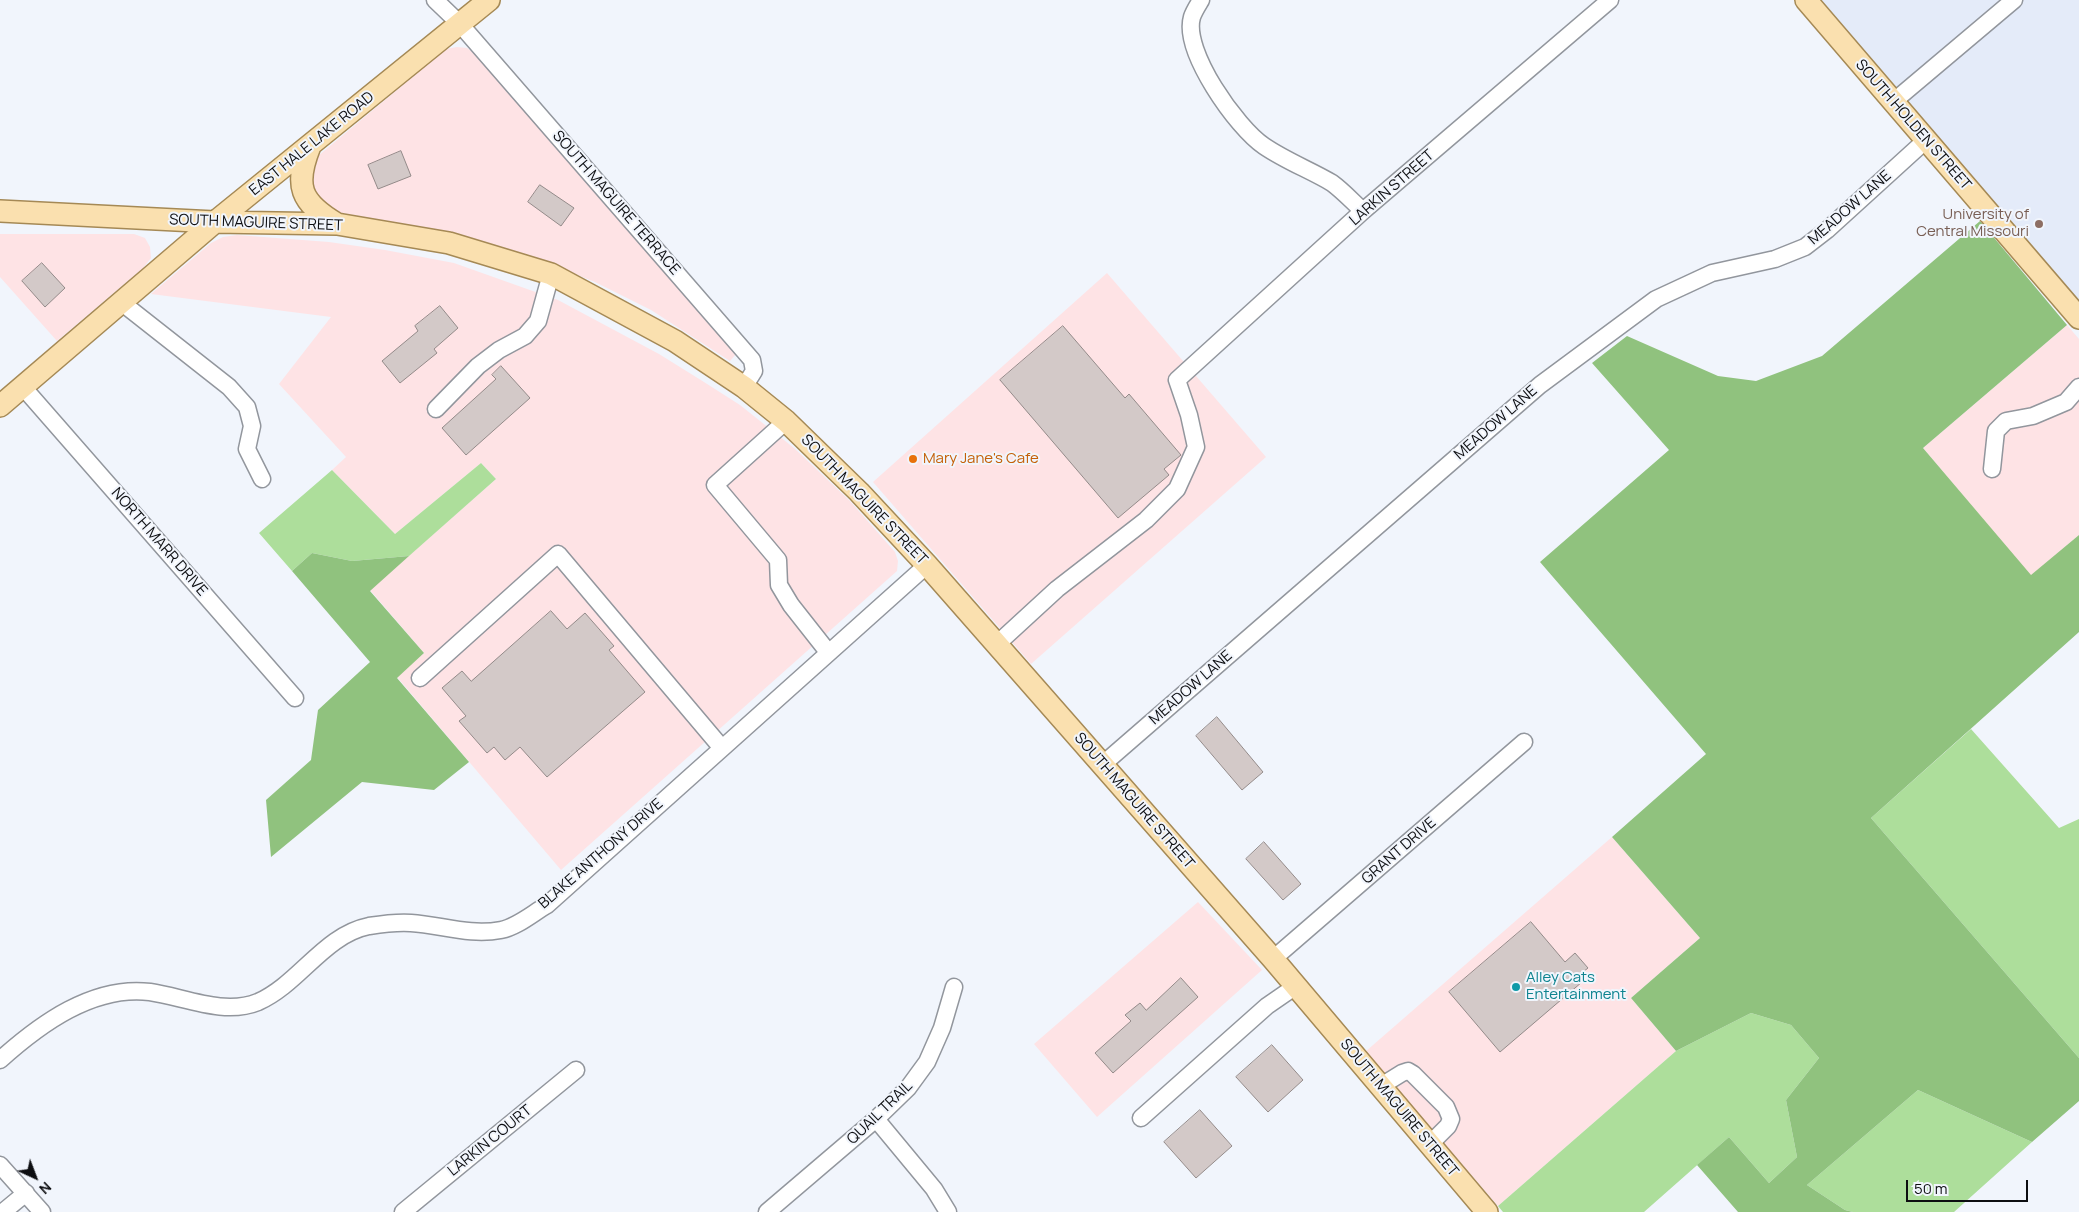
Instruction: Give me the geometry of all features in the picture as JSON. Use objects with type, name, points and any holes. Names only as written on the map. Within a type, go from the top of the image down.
[{"type":"main road","name":"EAST HALE LAKE ROAD","points":[[0,406],[215,222],[489,0]]},
{"type":"main road","name":"SOUTH HOLDEN STREET","points":[[1806,0],[2076,310]]},
{"type":"main road","points":[[310,146],[301,172],[302,188],[309,203],[319,213],[337,224]]},
{"type":"main road","name":"SOUTH MAGUIRE STREET","points":[[0,211],[215,222],[337,224],[450,243],[551,274],[675,341],[744,387],[786,420],[860,492],[927,565],[1274,959],[1487,1212]]},
{"type":"street","name":"SOUTH MAGUIRE TERRACE","points":[[435,0],[460,24],[752,360],[754,371],[744,387]]},
{"type":"street","points":[[1201,0],[1192,18],[1192,35],[1198,55],[1229,111],[1242,128],[1264,146],[1333,184],[1363,211]]},
{"type":"street","name":"LARKIN STREET","points":[[996,645],[1057,590],[1146,520],[1177,489],[1196,447],[1189,415],[1177,380],[1363,211],[1610,0]]},
{"type":"street","points":[[1893,102],[2014,0]]},
{"type":"street","name":"MEADOW LANE","points":[[1102,765],[1540,385],[1595,342],[1656,299],[1712,273],[1775,259],[1805,247],[1827,230],[1926,140]]},
{"type":"street","points":[[436,409],[478,366],[500,350],[525,336],[538,321],[551,274]]},
{"type":"street","points":[[121,302],[229,387],[247,407],[252,426],[247,449],[262,479]]},
{"type":"street","name":"NORTH MARR DRIVE","points":[[23,386],[295,698]]},
{"type":"street","points":[[1992,469],[1996,431],[2006,421],[2033,416],[2066,402],[2079,387]]},
{"type":"street","points":[[786,420],[715,485],[778,560],[779,585],[791,605],[828,652]]},
{"type":"street","points":[[420,678],[558,554],[721,747]]},
{"type":"street","name":"BLAKE ANTHONY DRIVE","points":[[0,1060],[48,1021],[90,1000],[113,994],[134,991],[151,992],[213,1006],[236,1006],[256,1003],[273,994],[290,981],[334,942],[368,926],[410,922],[460,932],[501,930],[547,905],[721,747],[927,565]]},
{"type":"street","name":"GRANT DRIVE","points":[[1274,959],[1524,742]]},
{"type":"street","points":[[1141,1118],[1266,1006],[1296,986]]},
{"type":"street","name":"QUAIL TRAIL","points":[[767,1212],[876,1119],[908,1088],[927,1062],[942,1028],[954,987]]},
{"type":"street","name":"LARKIN COURT","points":[[403,1212],[576,1070]]},
{"type":"street","points":[[1381,1086],[1408,1071],[1446,1107],[1451,1119],[1448,1126],[1430,1144]]},
{"type":"street","points":[[876,1119],[934,1189],[948,1212]]},
{"type":"street","points":[[0,1165],[42,1212]]},
{"type":"street","points":[[3,1212],[26,1193]]},
{"type":"shaded area","name":"University of Central Missouri","points":[[1806,0],[2079,0],[2079,318]]},
{"type":"shaded area","points":[[467,48],[480,58],[728,344],[736,354],[730,361],[651,310],[595,282],[537,259],[456,237],[337,212],[320,202],[312,191],[311,167],[318,156],[446,49]]},
{"type":"shaded area","points":[[0,234],[134,234],[145,238],[150,247],[151,258],[143,268],[57,341],[0,277]]},
{"type":"shaded area","points":[[237,235],[329,242],[454,263],[558,300],[659,354],[704,382],[740,405],[794,448],[849,500],[895,552],[898,561],[897,571],[561,870],[397,677],[424,653],[370,590],[496,479],[481,463],[395,534],[332,470],[346,457],[279,384],[331,317],[151,294],[211,243],[223,237]]},
{"type":"shaded area","points":[[1107,273],[1266,457],[1031,664],[873,482]]},
{"type":"shaded area","points":[[2067,325],[2079,339],[2079,535],[2031,576],[1923,448]]},
{"type":"shaded area","points":[[1612,837],[1700,938],[1631,998],[1676,1051],[1498,1206],[1365,1052]]},
{"type":"shaded area","points":[[1198,902],[1262,970],[1097,1117],[1034,1044]]},
{"type":"green space","points":[[1980,221],[2067,325],[1923,448],[2031,575],[2079,535],[2079,632],[1871,818],[2079,1058],[2079,1101],[2032,1142],[1918,1090],[1807,1185],[1845,1210],[1853,1212],[1738,1212],[1697,1165],[1729,1137],[1769,1183],[1797,1157],[1786,1100],[1819,1058],[1791,1025],[1751,1013],[1676,1051],[1631,998],[1700,938],[1612,837],[1706,754],[1540,562],[1669,450],[1592,363],[1627,336],[1718,376],[1756,381],[1822,356]]},
{"type":"green space","points":[[481,463],[496,479],[409,556],[352,561],[312,553],[292,571],[259,533],[332,470],[395,534]]},
{"type":"green space","points":[[312,553],[352,561],[409,556],[370,591],[424,653],[397,678],[469,762],[434,790],[362,782],[271,857],[266,800],[311,760],[318,710],[370,662],[292,571]]},
{"type":"green space","points":[[1971,729],[2059,828],[2079,819],[2079,1058],[1871,818]]},
{"type":"green space","points":[[1751,1013],[1791,1025],[1819,1058],[1786,1100],[1797,1157],[1769,1183],[1729,1137],[1644,1212],[1503,1212],[1498,1206],[1676,1051]]},
{"type":"green space","points":[[1918,1090],[2032,1142],[1954,1212],[1853,1212],[1845,1210],[1807,1185]]},
{"type":"building","points":[[401,151],[411,176],[378,189],[368,165]]},
{"type":"building","points":[[540,185],[574,208],[561,226],[528,202]]},
{"type":"building","points":[[42,263],[65,288],[45,307],[22,281]]},
{"type":"building","points":[[440,306],[458,328],[434,349],[437,353],[400,383],[382,361],[418,331],[415,326]]},
{"type":"building","points":[[1063,326],[1125,398],[1129,394],[1181,455],[1164,469],[1169,475],[1118,518],[1000,380]]},
{"type":"building","points":[[501,366],[530,398],[466,455],[442,428],[496,379],[492,375]]},
{"type":"building","points":[[551,611],[567,629],[585,613],[614,646],[609,650],[645,692],[547,777],[520,747],[505,760],[494,747],[487,753],[459,721],[466,716],[442,688],[462,671],[471,681]]},
{"type":"building","points":[[1217,717],[1263,772],[1242,790],[1196,736]]},
{"type":"building","points":[[1264,842],[1301,884],[1283,900],[1246,859]]},
{"type":"building","name":"Alley Cats Entertainment","points":[[1531,922],[1565,962],[1575,953],[1588,968],[1578,976],[1582,982],[1500,1052],[1449,992]]},
{"type":"building","points":[[1181,978],[1198,997],[1113,1073],[1095,1053],[1131,1021],[1125,1015],[1140,1003],[1146,1010]]},
{"type":"building","points":[[1272,1045],[1303,1080],[1268,1112],[1236,1077]]},
{"type":"building","points":[[1200,1110],[1232,1146],[1196,1178],[1164,1142]]},
{"type":"place","name":"University of Central Missouri","points":[[2039,224]]},
{"type":"place","name":"Mary Jane's Cafe","points":[[913,459]]},
{"type":"place","name":"Alley Cats Entertainment","points":[[1516,987]]}]
